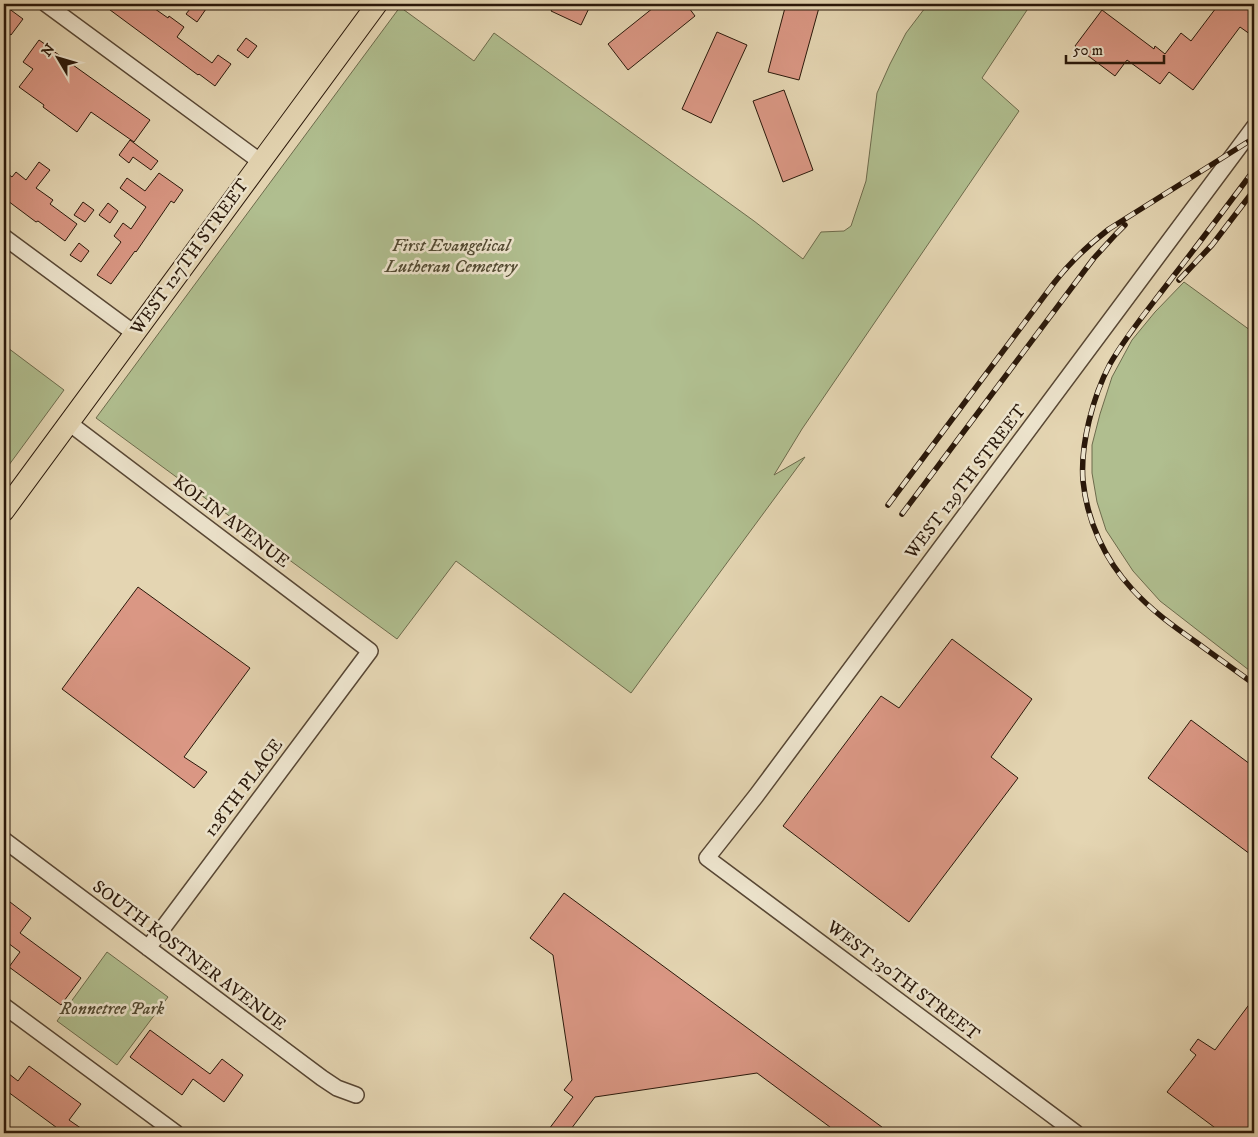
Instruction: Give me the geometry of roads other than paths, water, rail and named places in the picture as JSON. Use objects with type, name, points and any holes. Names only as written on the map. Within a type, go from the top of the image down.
[{"type":"main road","name":"WEST 127TH STREET","points":[[4,511],[377,4]]},
{"type":"street","points":[[46,4],[261,162]]},
{"type":"street","name":"WEST 129TH STREET","points":[[707,858],[768,780],[1254,127]]},
{"type":"street","points":[[4,237],[134,333]]},
{"type":"street","name":"KOLIN AVENUE","points":[[69,423],[370,651]]},
{"type":"street","name":"128TH PLACE","points":[[148,948],[370,651]]},
{"type":"street","name":"SOUTH KOSTNER AVENUE","points":[[4,840],[322,1078],[337,1088],[356,1095]]},
{"type":"street","name":"WEST 130TH STREET","points":[[707,858],[1076,1133]]},
{"type":"street","points":[[4,1006],[176,1133]]},
{"type":"railway","points":[[888,505],[1054,283],[1080,254],[1109,229],[1254,138]]},
{"type":"railway","points":[[1254,170],[1140,320],[1110,364],[1098,391],[1089,421],[1083,467],[1085,496],[1093,525],[1106,553],[1122,578],[1139,597],[1162,617],[1254,684]]},
{"type":"railway","points":[[1179,280],[1212,245],[1251,194]]},
{"type":"railway","points":[[902,514],[1094,258],[1125,225]]},
{"type":"park label","name":"First Evangelical Lutheran Cemetery","points":[[451,256]]},
{"type":"park label","name":"Ronnetree Park","points":[[112,1009]]}]
